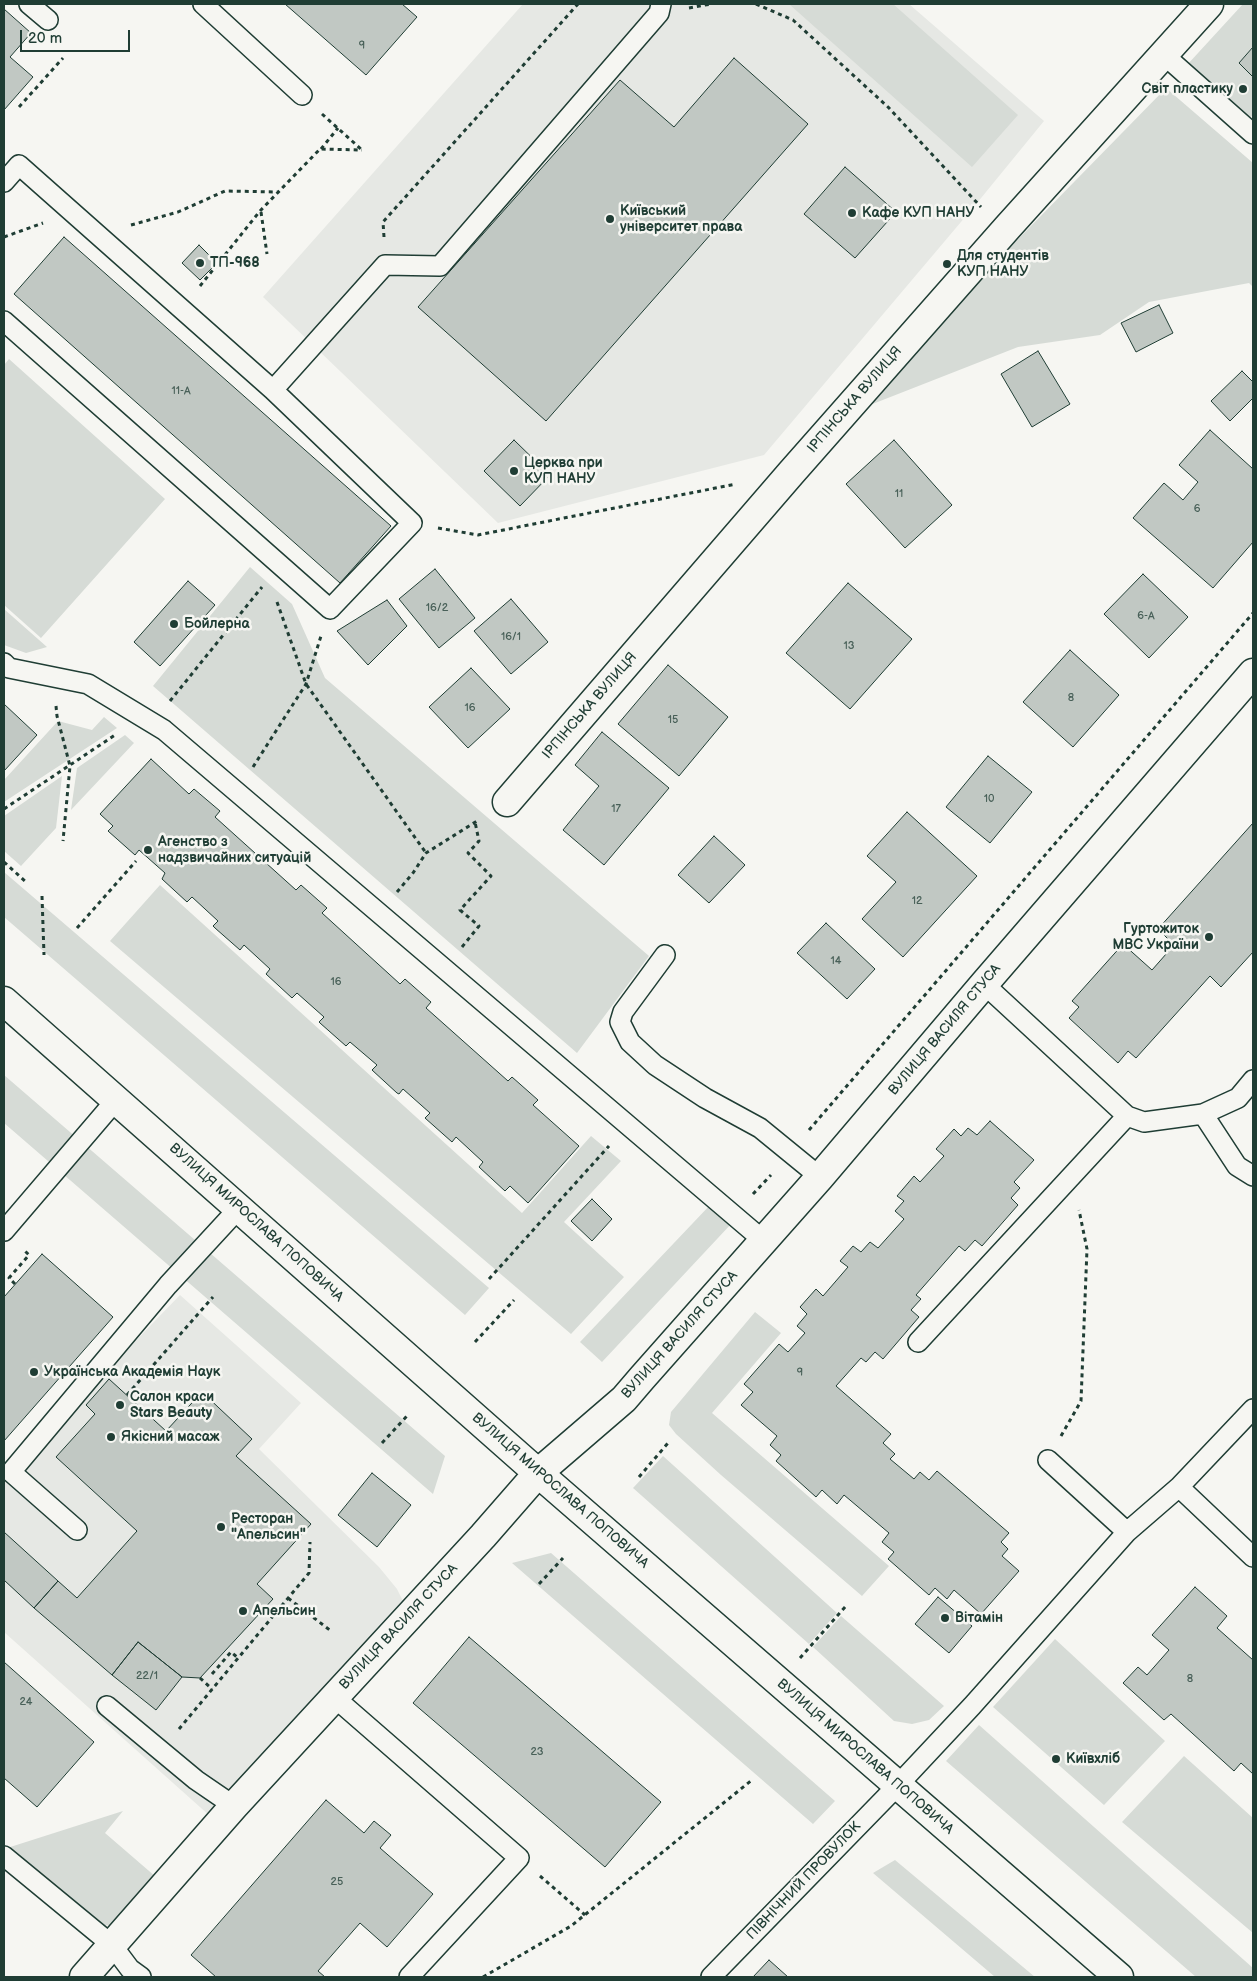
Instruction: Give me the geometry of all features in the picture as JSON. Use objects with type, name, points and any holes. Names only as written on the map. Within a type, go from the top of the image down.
[{"type":"street","name":"ІРПІНСЬКА ВУЛИЦЯ","points":[[507,802],[791,473],[1007,228],[1209,4]]},
{"type":"street","name":"ВУЛИЦЯ ВАСИЛЯ СТУСА","points":[[84,1977],[167,1885],[234,1806],[483,1536],[538,1473],[624,1398],[820,1177],[1253,673]]},
{"type":"street","name":"ВУЛИЦЯ МИРОСЛАВА ПОПОВИЧА","points":[[4,1001],[538,1473],[1119,1977]]},
{"type":"lane","points":[[29,4],[48,20]]},
{"type":"lane","points":[[203,4],[302,95]]},
{"type":"lane","points":[[273,390],[385,266],[440,266],[659,14],[661,4]]},
{"type":"lane","points":[[1163,54],[1253,134]]},
{"type":"lane","points":[[4,182],[18,165],[273,390],[412,523],[330,610],[275,572],[4,321]]},
{"type":"lane","points":[[4,663],[9,668],[88,684],[164,730],[764,1241]]},
{"type":"lane","points":[[666,955],[623,1012],[620,1022],[630,1042],[655,1065],[704,1098],[760,1128],[820,1177]]},
{"type":"lane","points":[[984,984],[1127,1116],[1144,1122],[1203,1114],[1238,1098],[1253,1080]]},
{"type":"lane","points":[[4,1231],[116,1100]]},
{"type":"lane","points":[[1203,1114],[1237,1166],[1253,1176]]},
{"type":"lane","points":[[918,1342],[1127,1116]]},
{"type":"lane","points":[[77,1530],[11,1472],[168,1285],[239,1208]]},
{"type":"lane","name":"ПІВНІЧНИЙ ПРОВУЛОК","points":[[711,1977],[898,1785],[972,1706],[1127,1532],[1179,1487],[1253,1409]]},
{"type":"lane","points":[[1048,1460],[1127,1532]]},
{"type":"lane","points":[[1179,1487],[1253,1557]]},
{"type":"lane","points":[[334,1697],[519,1858],[409,1977]]},
{"type":"lane","points":[[107,1706],[196,1780],[234,1806]]},
{"type":"lane","points":[[4,1856],[112,1945],[130,1969],[141,1977]]},
{"type":"path","points":[[385,266],[383,222],[578,4]]},
{"type":"path","points":[[756,4],[793,20],[888,107],[977,203],[1007,228]]},
{"type":"path","points":[[19,107],[63,58]]},
{"type":"path","points":[[302,95],[362,150],[320,149]]},
{"type":"path","points":[[181,309],[260,211],[338,128]]},
{"type":"path","points":[[96,234],[178,212],[225,191],[279,192]]},
{"type":"path","points":[[260,211],[267,254]]},
{"type":"path","points":[[4,237],[73,213]]},
{"type":"path","points":[[412,523],[478,535],[742,483]]},
{"type":"path","points":[[275,572],[306,684],[426,853]]},
{"type":"path","points":[[4,809],[147,719],[177,693],[275,572]]},
{"type":"path","points":[[237,793],[306,684],[330,610]]},
{"type":"path","points":[[734,1216],[1253,613]]},
{"type":"path","points":[[55,678],[57,716],[70,766],[63,841]]},
{"type":"path","points":[[413,873],[426,853],[507,802]]},
{"type":"path","points":[[444,969],[480,926],[460,910],[491,876],[468,853],[479,841],[475,822]]},
{"type":"path","points":[[78,928],[136,861]]},
{"type":"path","points":[[4,862],[26,882]]},
{"type":"path","points":[[42,896],[44,955]]},
{"type":"path","points":[[488,1279],[628,1126]]},
{"type":"path","points":[[1048,1460],[1081,1401],[1087,1249],[1072,1176]]},
{"type":"path","points":[[127,1395],[213,1298]]},
{"type":"path","points":[[475,1342],[514,1300]]},
{"type":"path","points":[[382,1443],[407,1416]]},
{"type":"path","points":[[639,1477],[668,1443]]},
{"type":"path","points":[[181,1726],[309,1573],[310,1542]]},
{"type":"path","points":[[539,1584],[563,1558]]},
{"type":"path","points":[[288,1598],[331,1631]]},
{"type":"path","points":[[779,1682],[846,1606]]},
{"type":"path","points":[[212,1674],[231,1652],[238,1658]]},
{"type":"path","points":[[200,1678],[212,1688]]},
{"type":"path","points":[[483,1977],[572,1926],[752,1780]]},
{"type":"path","points":[[519,1858],[585,1915]]},
{"type":"shaded area","points":[[523,4],[909,4],[1044,121],[764,455],[498,523],[263,297]]},
{"type":"shaded area","points":[[789,4],[893,4],[1018,115],[972,167]]},
{"type":"shaded area","points":[[1243,4],[1253,4],[1253,47],[1239,63],[1253,77],[1253,115],[1246,121],[1187,65]]},
{"type":"shaded area","points":[[1166,88],[1253,163],[1253,287],[1249,283],[1149,302],[1100,335],[1018,347],[847,414]]},
{"type":"shaded area","points":[[9,359],[165,499],[41,638],[4,605],[4,365]]},
{"type":"shaded area","points":[[250,567],[292,604],[325,678],[649,956],[577,1053],[153,686]]},
{"type":"shaded area","points":[[4,609],[47,647],[26,653],[4,645]]},
{"type":"shaded area","points":[[104,717],[117,728],[4,802],[4,780],[58,721],[92,730]]},
{"type":"shaded area","points":[[125,735],[134,743],[71,810],[77,768]]},
{"type":"shaded area","points":[[62,776],[56,828],[21,866],[4,851],[4,816]]},
{"type":"shaded area","points":[[4,872],[489,1288],[465,1315],[4,917]]},
{"type":"shaded area","points":[[160,885],[522,1213],[591,1136],[621,1161],[564,1222],[624,1277],[571,1334],[110,941]]},
{"type":"shaded area","points":[[4,1075],[445,1456],[433,1494],[4,1123]]},
{"type":"shaded area","points":[[711,1204],[732,1223],[602,1362],[580,1342]]},
{"type":"shaded area","points":[[180,1295],[301,1403],[259,1449],[379,1567],[397,1589],[404,1603],[210,1816],[4,1632],[4,1477]]},
{"type":"shaded area","points":[[755,1312],[781,1333],[712,1413],[889,1566],[862,1596],[721,1475],[676,1434],[669,1425],[671,1412]]},
{"type":"shaded area","points":[[663,1456],[837,1613],[809,1644],[633,1488]]},
{"type":"shaded area","points":[[551,1553],[835,1801],[813,1824],[512,1563]]},
{"type":"shaded area","points":[[841,1616],[944,1706],[929,1720],[912,1724],[894,1721],[813,1647]]},
{"type":"shaded area","points":[[1055,1639],[1165,1741],[1104,1805],[993,1707]]},
{"type":"shaded area","points":[[979,1725],[1253,1968],[1253,1977],[1196,1977],[946,1761]]},
{"type":"shaded area","points":[[1184,1756],[1253,1818],[1253,1933],[1122,1822]]},
{"type":"shaded area","points":[[123,1811],[105,1833],[156,1877],[114,1925],[96,1926],[4,1849]]},
{"type":"shaded area","points":[[895,1860],[1035,1977],[995,1977],[873,1873]]},
{"type":"building","points":[[285,4],[402,4],[417,17],[366,75]]},
{"type":"building","points":[[4,9],[31,33],[10,57],[33,77],[4,110]]},
{"type":"building","points":[[1253,47],[1253,77],[1239,63]]},
{"type":"building","name":"Київський університет права","points":[[734,58],[808,124],[546,421],[418,307],[620,80],[674,127]]},
{"type":"building","points":[[845,167],[896,212],[855,258],[804,214]]},
{"type":"building","points":[[64,237],[391,526],[340,583],[14,294]]},
{"type":"building","name":"ТП-968","points":[[199,245],[217,263],[200,280],[182,263]]},
{"type":"building","points":[[1159,305],[1173,333],[1136,352],[1121,323]]},
{"type":"building","points":[[1038,351],[1070,404],[1032,427],[1001,374]]},
{"type":"building","points":[[1242,371],[1253,382],[1253,398],[1230,421],[1211,401]]},
{"type":"building","points":[[1210,430],[1253,469],[1253,542],[1213,588],[1133,518],[1164,483],[1183,500],[1198,482],[1179,465]]},
{"type":"building","points":[[514,440],[550,475],[520,506],[484,471]]},
{"type":"building","points":[[894,440],[952,505],[905,548],[846,484]]},
{"type":"building","points":[[435,569],[475,618],[439,648],[399,599]]},
{"type":"building","points":[[1143,574],[1188,617],[1149,658],[1104,614]]},
{"type":"building","name":"Бойлерна","points":[[188,581],[215,605],[160,666],[134,642]]},
{"type":"building","points":[[848,583],[912,639],[850,709],[786,653]]},
{"type":"building","points":[[511,599],[548,642],[511,674],[474,631]]},
{"type":"building","points":[[387,600],[407,626],[368,665],[337,631]]},
{"type":"building","points":[[1070,650],[1119,695],[1073,747],[1023,702]]},
{"type":"building","points":[[668,665],[728,717],[679,776],[618,724]]},
{"type":"building","points":[[471,668],[510,709],[468,748],[429,707]]},
{"type":"building","points":[[4,704],[37,735],[4,771]]},
{"type":"building","points":[[602,732],[669,788],[604,865],[563,830],[599,786],[575,765]]},
{"type":"building","points":[[988,756],[1032,792],[990,843],[946,807]]},
{"type":"building","points":[[151,759],[189,794],[194,789],[220,811],[215,817],[296,890],[301,885],[327,908],[322,913],[400,984],[405,979],[431,1002],[426,1008],[508,1081],[512,1077],[538,1100],[533,1105],[579,1146],[528,1203],[510,1186],[505,1191],[479,1167],[483,1162],[456,1137],[452,1142],[425,1118],[430,1113],[403,1089],[399,1094],[397,1093],[372,1070],[377,1065],[350,1042],[346,1046],[320,1023],[324,1017],[297,993],[292,998],[266,974],[270,969],[244,945],[240,950],[215,928],[213,926],[218,921],[192,897],[187,902],[162,879],[165,873],[139,850],[135,855],[108,831],[113,826],[100,814]]},
{"type":"building","points":[[907,812],[977,876],[903,957],[862,919],[896,882],[867,856]]},
{"type":"building","name":"Гуртожиток МВС України","points":[[1253,823],[1253,952],[1221,987],[1210,976],[1136,1058],[1128,1051],[1118,1063],[1069,1018],[1079,1007],[1072,1001],[1123,944],[1152,970],[1174,945],[1158,929]]},
{"type":"building","points":[[714,836],[745,865],[709,903],[678,875]]},
{"type":"building","points":[[826,923],[875,969],[847,999],[797,953]]},
{"type":"building","points":[[990,1121],[1034,1160],[1014,1182],[1020,1188],[1011,1198],[1018,1205],[982,1246],[975,1240],[965,1251],[959,1246],[916,1295],[921,1299],[911,1310],[919,1317],[883,1359],[875,1352],[866,1362],[861,1358],[836,1386],[891,1434],[883,1443],[895,1454],[890,1459],[914,1479],[920,1472],[929,1480],[937,1471],[1009,1533],[1001,1542],[1008,1549],[1002,1556],[1019,1571],[981,1614],[954,1590],[947,1599],[935,1588],[929,1595],[888,1559],[894,1552],[882,1542],[889,1533],[844,1495],[837,1504],[822,1490],[816,1497],[776,1461],[781,1455],[770,1445],[777,1436],[741,1405],[753,1392],[744,1384],[779,1344],[788,1352],[805,1333],[797,1326],[807,1314],[800,1307],[816,1289],[823,1296],[848,1267],[840,1261],[853,1246],[861,1252],[870,1242],[878,1248],[904,1219],[895,1211],[904,1201],[897,1196],[914,1176],[920,1182],[944,1156],[936,1149],[954,1129],[961,1136],[968,1128],[977,1135]]},
{"type":"building","points":[[592,1199],[612,1219],[592,1241],[571,1221]]},
{"type":"building","name":"Українська Академія Наук","points":[[42,1254],[113,1317],[4,1441],[4,1297]]},
{"type":"building","name":"Ресторан \"Апельсин\"","points":[[109,1379],[166,1431],[202,1392],[252,1439],[236,1456],[311,1524],[257,1584],[273,1599],[200,1678],[182,1677],[138,1642],[112,1675],[34,1608],[58,1581],[77,1598],[137,1531],[56,1457],[95,1414],[86,1405]]},
{"type":"building","points":[[372,1473],[411,1505],[377,1547],[338,1515]]},
{"type":"building","points":[[4,1532],[58,1581],[34,1608],[4,1580]]},
{"type":"building","points":[[1195,1587],[1227,1616],[1217,1628],[1253,1660],[1253,1774],[1241,1763],[1234,1771],[1171,1714],[1164,1720],[1123,1683],[1138,1667],[1147,1675],[1169,1650],[1152,1635]]},
{"type":"building","points":[[938,1597],[972,1626],[949,1653],[915,1624]]},
{"type":"building","points":[[469,1637],[661,1802],[605,1867],[413,1703]]},
{"type":"building","points":[[138,1642],[182,1677],[156,1710],[112,1675]]},
{"type":"building","points":[[4,1662],[94,1742],[37,1807],[4,1778]]},
{"type":"building","points":[[326,1800],[364,1833],[374,1821],[391,1835],[380,1848],[433,1894],[387,1947],[360,1923],[318,1971],[325,1977],[216,1977],[191,1955]]},
{"type":"building","points":[[769,1960],[788,1977],[753,1977]]},
{"type":"place","name":"Світ пластику","points":[[1243,89]]},
{"type":"place","name":"Кафе КУП НАНУ","points":[[852,213]]},
{"type":"place","name":"Київський університет права","points":[[610,219]]},
{"type":"place","name":"ТП-968","points":[[200,263]]},
{"type":"place","name":"Для студентів КУП НАНУ","points":[[947,264]]},
{"type":"place","name":"Церква при КУП НАНУ","points":[[514,471]]},
{"type":"place","name":"Бойлерна","points":[[174,624]]},
{"type":"place","name":"Агенство з надзвичайних ситуацій","points":[[148,850]]},
{"type":"place","name":"Гуртожиток МВС України","points":[[1209,937]]},
{"type":"place","name":"Українська Академія Наук","points":[[34,1372]]},
{"type":"place","name":"Салон краси Stars Beauty","points":[[120,1405]]},
{"type":"place","name":"Якісний масаж","points":[[111,1437]]},
{"type":"place","name":"Ресторан \"Апельсин\"","points":[[221,1527]]},
{"type":"place","name":"Апельсин","points":[[243,1611]]},
{"type":"place","name":"Вітамін","points":[[945,1618]]},
{"type":"place","name":"Київхліб","points":[[1056,1759]]}]
